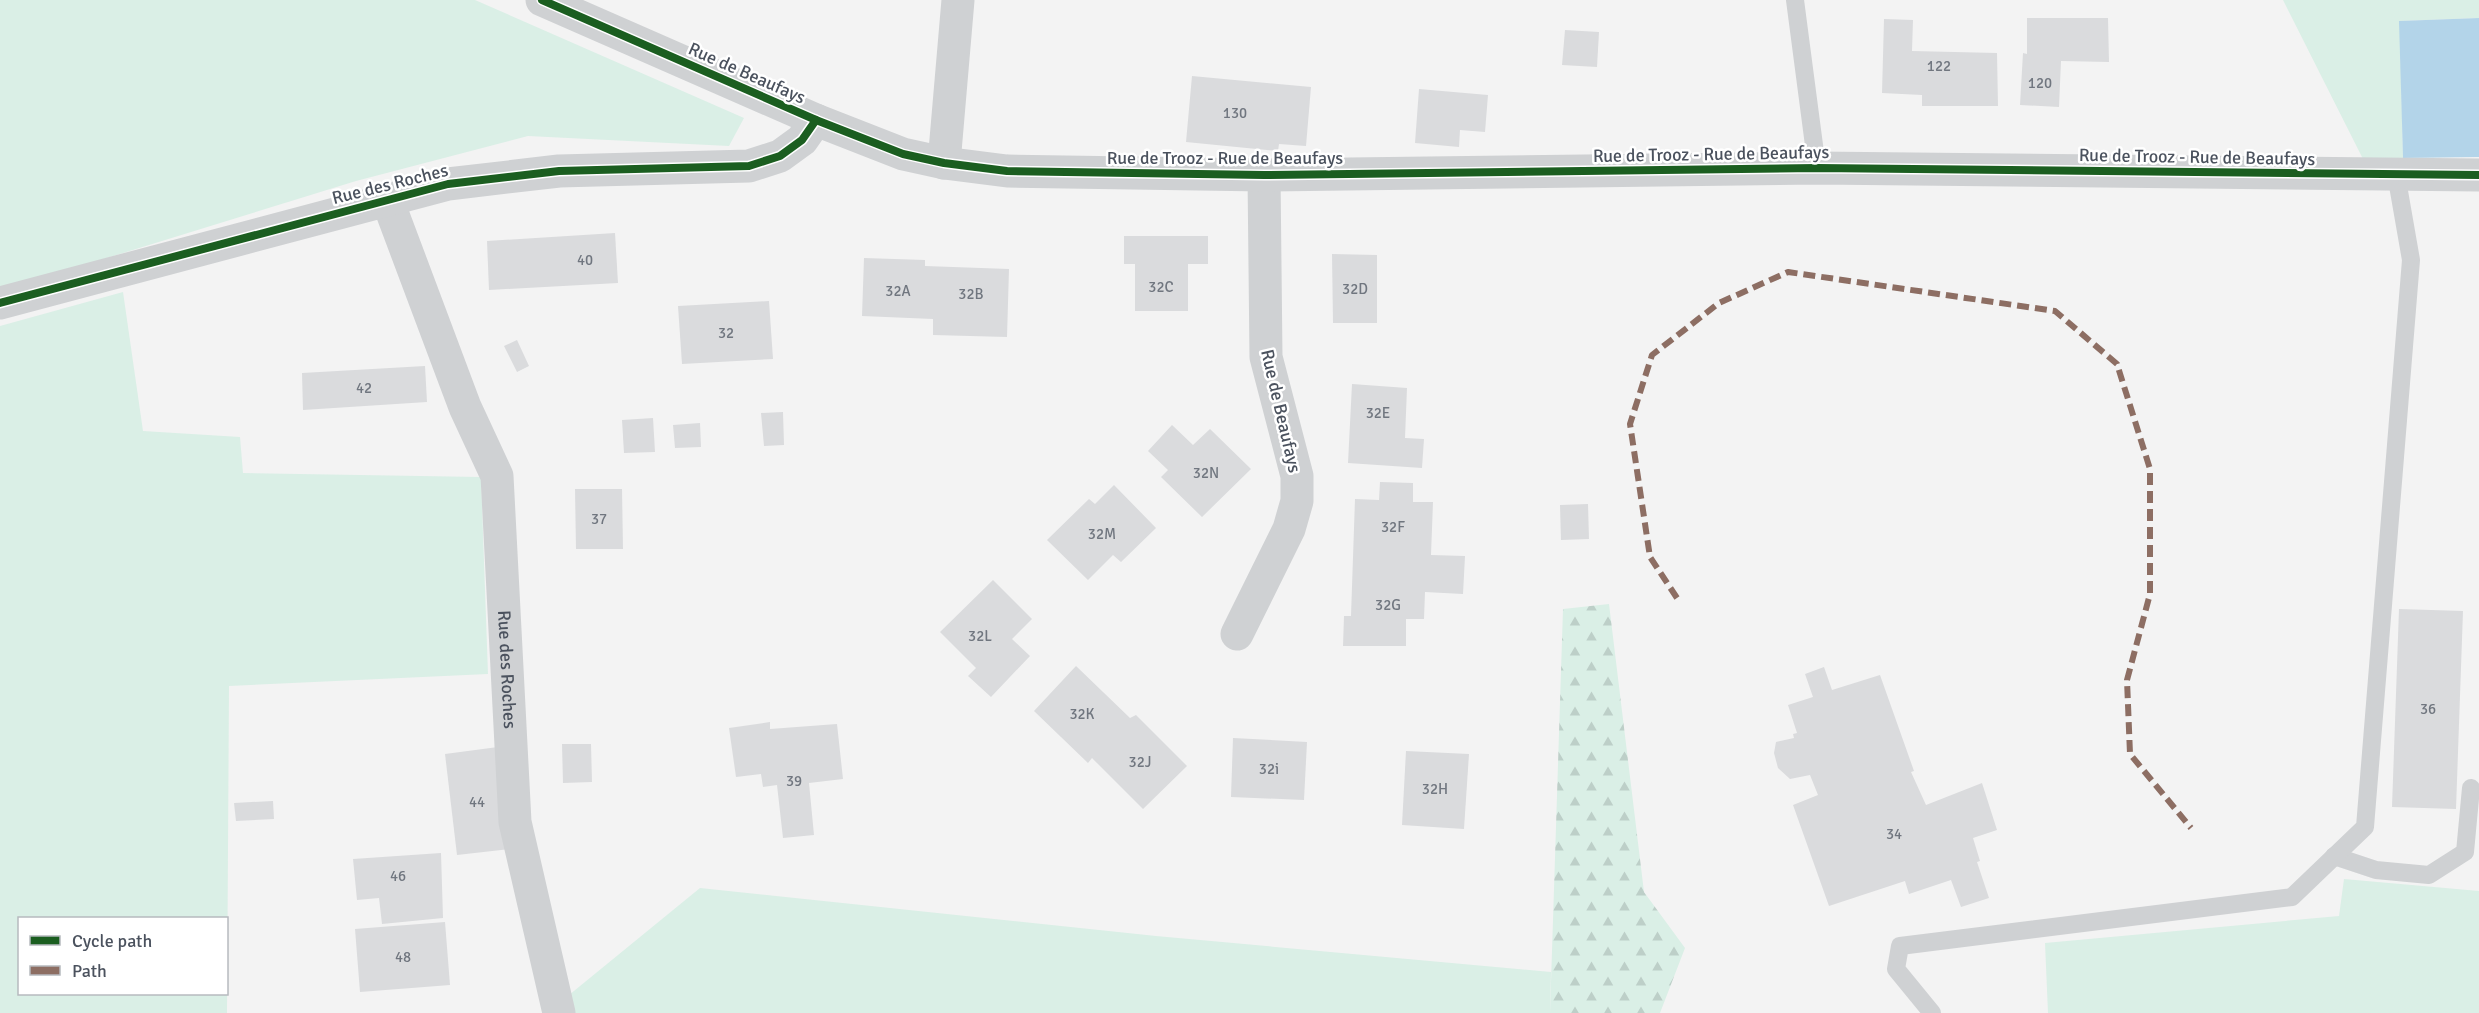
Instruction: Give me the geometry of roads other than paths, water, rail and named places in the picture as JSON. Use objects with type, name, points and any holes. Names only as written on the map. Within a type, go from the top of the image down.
[{"type":"street","name":"Rue de Beaufays","points":[[542,0],[816,120],[903,154],[944,163]]},
{"type":"street","points":[[944,163],[958,0]]},
{"type":"street","name":"Rue des Roches","points":[[0,303],[448,184],[549,172],[749,166],[780,156],[802,140],[816,120]]},
{"type":"street","name":"Rue de Trooz - Rue de Beaufays","points":[[944,163],[1007,171],[1264,175],[1817,168],[2479,175]]},
{"type":"street","name":"Rue de Beaufays","points":[[1237,634],[1289,529],[1297,501],[1297,476],[1266,357],[1264,175]]},
{"type":"street","name":"Rue des Roches","points":[[387,199],[465,407],[497,476],[515,822],[559,1013]]},
{"type":"lane","points":[[1795,0],[1817,168]]},
{"type":"lane","points":[[1932,1013],[1896,969],[1900,946],[2292,897],[2365,827],[2411,260],[2396,174]]},
{"type":"lane","points":[[2334,856],[2376,870],[2429,875],[2465,852],[2471,788]]},
{"type":"water","points":[[2479,18],[2479,157],[2403,158],[2399,21]]}]
